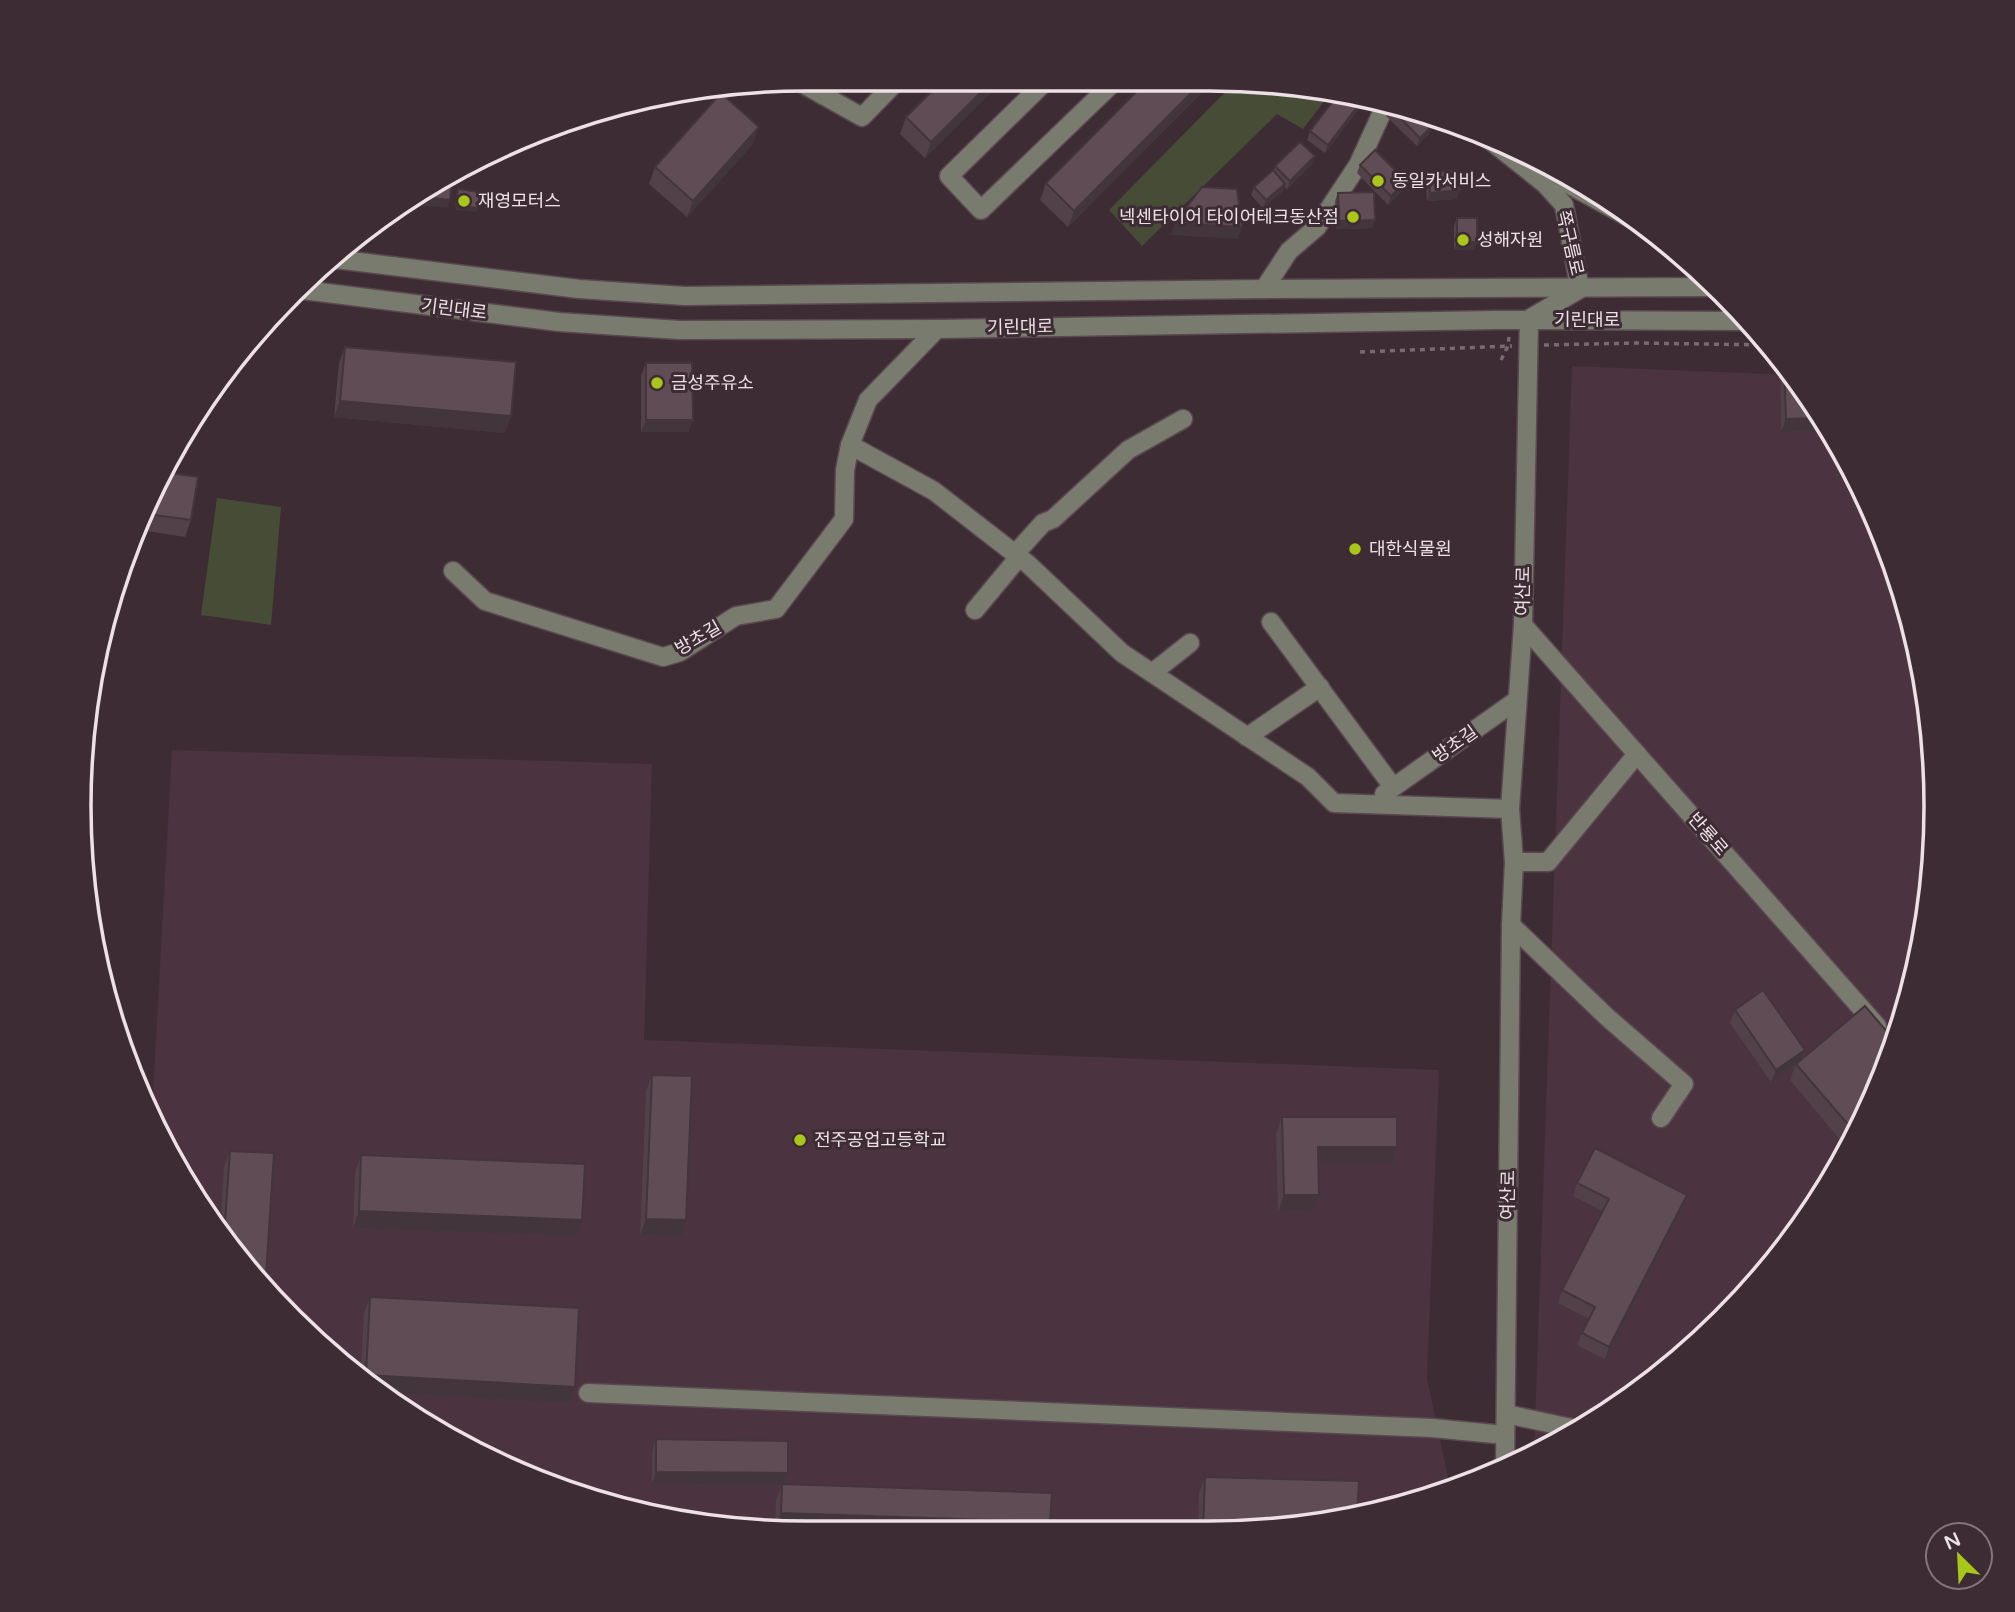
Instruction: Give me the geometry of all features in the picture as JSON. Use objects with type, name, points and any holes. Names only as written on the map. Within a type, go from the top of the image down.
[{"type":"street","points":[[815,91],[862,117],[887,91]]},
{"type":"street","points":[[822,95],[826,91]]},
{"type":"street","points":[[1037,91],[949,176],[981,210],[1105,91]]},
{"type":"street","points":[[1264,289],[1289,251],[1317,227],[1358,165],[1382,112]]},
{"type":"street","name":"쪽구름로","points":[[1515,160],[1545,184],[1564,205],[1580,289],[1529,319]]},
{"type":"street","name":"쪽구름로","points":[[1545,184],[1561,184]]},
{"type":"street","name":"기린대로","points":[[345,260],[579,289],[685,296],[1701,287]]},
{"type":"street","name":"기린대로","points":[[310,291],[559,322],[679,330],[1529,319],[1734,321]]},
{"type":"street","name":"여산로","points":[[1505,1457],[1514,862],[1510,809],[1523,625],[1529,319]]},
{"type":"street","name":"방초길","points":[[453,571],[485,601],[663,657],[680,652],[736,616],[776,609],[844,519],[845,470],[850,445],[868,400],[937,328]]},
{"type":"street","points":[[975,610],[1044,523],[1053,519],[1128,450],[1183,419]]},
{"type":"street","points":[[850,445],[934,491],[1017,555],[1122,653],[1308,776],[1334,803],[1510,809]]},
{"type":"street","points":[[1271,622],[1393,788]]},
{"type":"street","name":"반룡로","points":[[1523,625],[1886,1036]]},
{"type":"street","points":[[1152,673],[1190,643]]},
{"type":"street","points":[[1247,737],[1320,687]]},
{"type":"street","name":"방초길","points":[[1369,804],[1517,700]]},
{"type":"street","points":[[1514,862],[1548,862],[1637,754]]},
{"type":"street","points":[[1511,925],[1607,1017],[1684,1084],[1661,1118]]},
{"type":"street","points":[[588,1393],[1432,1428],[1505,1435]]},
{"type":"street","points":[[1506,1414],[1564,1426]]},
{"type":"path","points":[[1360,352],[1637,344],[1755,345]]},
{"type":"shaded area","points":[[1572,366],[1779,374],[1804,409],[1828,449],[1870,532],[1900,621],[1910,667],[1918,713],[1924,806],[1918,899],[1900,991],[1870,1080],[1828,1164],[1804,1203],[1747,1277],[1715,1312],[1644,1373],[1606,1401],[1534,1442]]},
{"type":"shaded area","name":"전주공업고등학교","points":[[172,750],[652,764],[644,1040],[1439,1070],[1427,1378],[1448,1480],[1394,1497],[1302,1515],[1209,1521],[806,1521],[713,1515],[621,1497],[532,1467],[448,1425],[409,1401],[335,1344],[300,1312],[268,1277],[211,1203],[153,1096]]},
{"type":"green space","points":[[1225,92],[1324,101],[1303,129],[1277,114],[1142,246],[1109,210]]},
{"type":"green space","points":[[217,498],[281,507],[271,625],[201,615]]},
{"type":"building","points":[[932,91],[982,91],[931,142],[906,117]]},
{"type":"building","points":[[1137,91],[1193,91],[1074,211],[1046,183]]},
{"type":"building","points":[[724,96],[759,127],[693,201],[655,167],[718,97]]},
{"type":"building","points":[[1332,102],[1357,107],[1328,145],[1310,131]]},
{"type":"building","points":[[1398,116],[1431,127],[1420,138]]},
{"type":"building","points":[[1300,142],[1315,156],[1290,181],[1275,166]]},
{"type":"building","points":[[1375,150],[1406,181],[1391,196],[1360,165]]},
{"type":"building","points":[[1273,170],[1285,184],[1266,200],[1254,187]]},
{"type":"building","points":[[1458,170],[1460,190],[1430,193],[1429,172]]},
{"type":"building","points":[[451,185],[450,200],[431,198]]},
{"type":"building","points":[[1202,187],[1237,189],[1242,227],[1175,223]]},
{"type":"building","points":[[458,189],[480,192],[478,208],[456,206]]},
{"type":"building","points":[[1374,192],[1375,220],[1339,221],[1338,193]]},
{"type":"building","points":[[1457,218],[1477,218],[1477,242],[1457,242]]},
{"type":"building","points":[[345,347],[516,362],[511,416],[340,401]]},
{"type":"building","points":[[646,363],[692,363],[693,420],[646,420]]},
{"type":"building","points":[[1785,383],[1810,418],[1786,419]]},
{"type":"building","points":[[174,473],[198,477],[191,520],[153,515]]},
{"type":"building","points":[[1763,990],[1805,1050],[1776,1070],[1735,1010]]},
{"type":"building","points":[[1865,1006],[1887,1032],[1870,1080],[1848,1125],[1796,1064]]},
{"type":"building","points":[[652,1075],[692,1076],[686,1220],[646,1219]]},
{"type":"building","points":[[1282,1117],[1397,1117],[1397,1147],[1318,1147],[1319,1195],[1284,1195]]},
{"type":"building","points":[[1595,1148],[1687,1195],[1609,1347],[1582,1333],[1595,1307],[1562,1290],[1609,1199],[1577,1183]]},
{"type":"building","points":[[230,1151],[274,1153],[266,1275],[225,1222]]},
{"type":"building","points":[[361,1155],[585,1164],[582,1220],[359,1211]]},
{"type":"building","points":[[370,1297],[579,1308],[575,1387],[374,1375],[366,1369]]},
{"type":"building","points":[[656,1439],[788,1441],[788,1473],[656,1472]]},
{"type":"building","points":[[1205,1477],[1359,1481],[1358,1505],[1302,1515],[1203,1521]]},
{"type":"building","points":[[782,1484],[1052,1493],[1050,1521],[781,1513]]},
{"type":"place","name":"동일카서비스","points":[[1378,181]]},
{"type":"place","name":"재영모터스","points":[[464,201]]},
{"type":"place","name":"넥센타이어 타이어테크동산점","points":[[1353,217]]},
{"type":"place","name":"성해자원","points":[[1463,240]]},
{"type":"place","name":"금성주유소","points":[[657,383]]},
{"type":"place","name":"대한식물원","points":[[1355,549]]},
{"type":"place","name":"전주공업고등학교","points":[[800,1140]]}]
